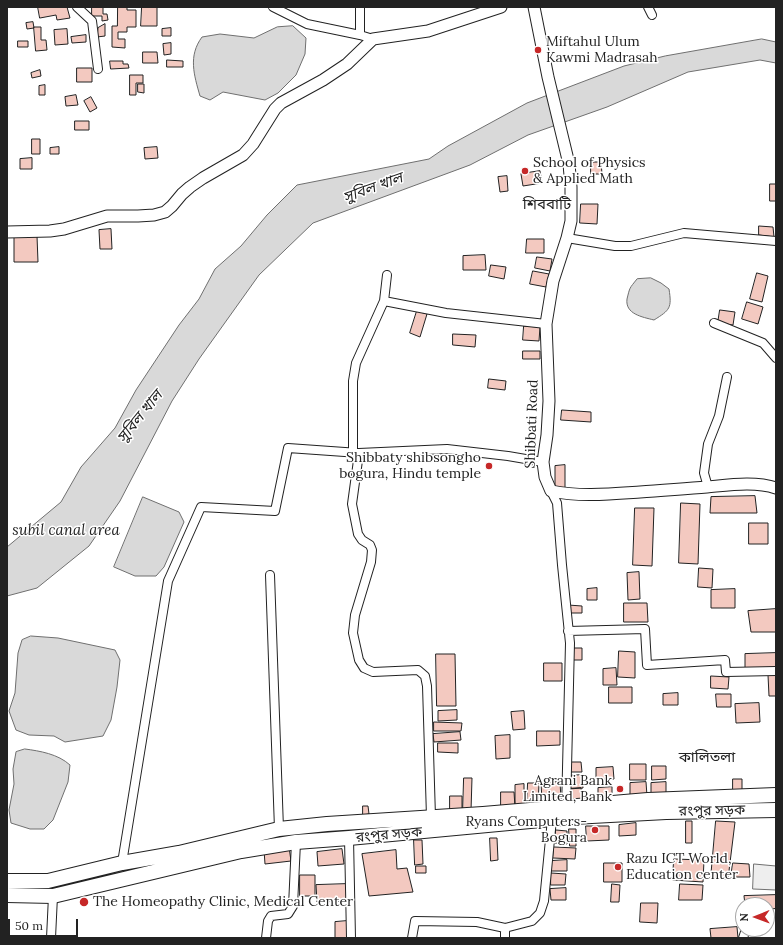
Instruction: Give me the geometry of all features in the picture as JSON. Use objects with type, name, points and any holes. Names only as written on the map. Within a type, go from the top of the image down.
[{"type":"highway","points":[[561,814],[648,800],[776,795]]},
{"type":"highway","name":"রংপুর সড়ক","points":[[7,881],[48,881],[122,862],[179,853],[279,829],[327,824],[431,817],[776,810]]},
{"type":"highway","name":"রংপুর সড়ক","points":[[7,895],[53,896],[241,851],[296,842],[349,838],[561,814]]},
{"type":"street","points":[[77,7],[92,21],[98,70]]},
{"type":"street","points":[[273,7],[307,24],[373,39],[428,32],[501,7]]},
{"type":"street","points":[[360,7],[360,35]]},
{"type":"street","name":"Shibbati Road","points":[[534,7],[548,77],[569,164],[571,187],[571,221],[553,281],[546,324],[550,401],[543,462],[545,477],[551,491]]},
{"type":"street","points":[[7,232],[50,231],[64,229],[107,216],[154,215],[165,212],[194,184],[243,155],[253,144],[275,109],[281,103],[323,80],[347,64],[373,39]]},
{"type":"street","points":[[567,238],[615,246],[631,246],[684,234],[776,241]]},
{"type":"street","points":[[387,275],[384,301],[356,363],[353,381],[356,452],[352,504],[358,534],[362,540],[370,545],[372,550],[371,562],[355,616],[353,633],[359,660],[364,668],[373,672],[418,670],[425,676],[428,686],[431,817]]},
{"type":"street","points":[[384,301],[446,313],[546,324]]},
{"type":"street","points":[[714,323],[763,343],[776,358]]},
{"type":"street","points":[[708,487],[704,473],[708,444],[719,416],[727,377]]},
{"type":"street","points":[[122,862],[168,581],[201,507],[275,511],[288,448],[356,452],[447,449],[508,456],[543,462]]},
{"type":"street","points":[[551,491],[562,493],[616,494],[731,484],[776,488]]},
{"type":"street","points":[[412,938],[415,921],[477,922],[505,928],[532,922],[540,913],[544,901],[561,814],[569,710],[570,643],[557,503],[551,491]]},
{"type":"street","points":[[270,575],[279,829]]},
{"type":"street","points":[[568,631],[645,629],[647,664],[725,660],[726,672],[776,671]]},
{"type":"street","points":[[349,838],[351,938]]},
{"type":"street","points":[[266,938],[268,921],[271,916],[288,914],[293,906],[296,842]]},
{"type":"street","points":[[51,938],[53,896]]},
{"type":"street","points":[[505,928],[505,938]]},
{"type":"shaded area","points":[[754,864],[776,866],[776,890],[753,889]]},
{"type":"water","points":[[293,26],[306,38],[305,54],[296,75],[278,93],[265,100],[223,92],[210,100],[200,96],[194,73],[194,58],[195,51],[202,37],[220,34],[254,38],[277,27]]},
{"type":"water","name":"subil canal area","points":[[762,39],[776,42],[776,63],[760,60],[688,72],[607,107],[528,135],[470,165],[313,223],[259,275],[199,359],[172,401],[120,501],[89,546],[37,588],[7,596],[7,547],[61,502],[81,467],[115,428],[136,390],[179,325],[199,299],[215,269],[241,246],[267,215],[297,185],[429,159],[448,146],[527,103],[624,66],[665,56]]},
{"type":"water","points":[[651,278],[669,289],[670,295],[669,308],[664,314],[654,320],[635,314],[627,304],[629,290],[637,279]]},
{"type":"water","points":[[143,497],[179,512],[184,522],[164,567],[156,576],[135,576],[114,567]]},
{"type":"water","points":[[31,636],[58,638],[115,650],[120,660],[117,687],[111,720],[103,736],[65,742],[54,736],[29,735],[16,730],[9,711],[15,693],[18,653],[22,640]]},
{"type":"water","points":[[25,749],[43,752],[60,758],[70,765],[68,782],[53,820],[44,829],[30,829],[11,823],[9,810],[14,784],[13,769],[16,752]]},
{"type":"building","points":[[38,7],[67,7],[70,18],[57,20],[56,15],[40,18]]},
{"type":"building","points":[[92,7],[103,7],[103,14],[107,14],[108,20],[102,21],[102,16],[92,16]]},
{"type":"building","points":[[118,7],[127,7],[127,10],[136,10],[136,27],[127,27],[127,32],[118,32],[118,39],[125,39],[125,48],[112,47],[112,26],[117,26]]},
{"type":"building","points":[[142,7],[157,7],[157,26],[141,26]]},
{"type":"building","points":[[33,22],[34,28],[27,29],[26,23]]},
{"type":"building","points":[[105,24],[105,36],[97,37],[98,28]]},
{"type":"building","points":[[34,27],[41,27],[41,40],[46,40],[47,50],[36,51]]},
{"type":"building","points":[[171,28],[171,36],[162,36],[162,29]]},
{"type":"building","points":[[67,29],[68,44],[55,45],[54,30]]},
{"type":"building","points":[[86,35],[86,42],[72,43],[71,37]]},
{"type":"building","points":[[18,41],[28,41],[28,47],[18,47]]},
{"type":"building","points":[[171,43],[171,54],[164,55],[163,44]]},
{"type":"building","points":[[143,52],[157,52],[158,63],[143,63]]},
{"type":"building","points":[[167,60],[183,61],[183,67],[167,67]]},
{"type":"building","points":[[110,61],[123,61],[123,64],[128,64],[129,68],[111,69]]},
{"type":"building","points":[[77,68],[92,68],[92,82],[77,82]]},
{"type":"building","points":[[40,70],[41,76],[32,78],[31,73]]},
{"type":"building","points":[[130,75],[143,75],[143,83],[136,83],[136,95],[130,95]]},
{"type":"building","points":[[138,84],[144,84],[144,93],[138,92]]},
{"type":"building","points":[[45,85],[45,95],[39,95],[39,86]]},
{"type":"building","points":[[76,95],[78,105],[66,106],[65,97]]},
{"type":"building","points":[[91,97],[97,108],[90,112],[84,101]]},
{"type":"building","points":[[75,121],[89,121],[89,130],[75,130]]},
{"type":"building","points":[[32,139],[40,139],[40,154],[32,154]]},
{"type":"building","points":[[59,147],[59,154],[50,154],[50,148]]},
{"type":"building","points":[[157,147],[158,158],[145,159],[144,148]]},
{"type":"building","points":[[32,158],[32,169],[20,169],[20,159]]},
{"type":"building","points":[[591,162],[601,162],[602,174],[591,174]]},
{"type":"building","points":[[540,171],[542,183],[523,186],[521,174]]},
{"type":"building","points":[[507,176],[508,191],[500,192],[498,177]]},
{"type":"building","points":[[770,184],[776,184],[776,201],[770,201]]},
{"type":"building","points":[[581,204],[598,204],[597,224],[580,223]]},
{"type":"building","points":[[759,226],[773,227],[774,237],[759,235]]},
{"type":"building","points":[[111,229],[112,249],[100,249],[99,230]]},
{"type":"building","points":[[37,236],[38,262],[14,262],[14,237]]},
{"type":"building","points":[[527,239],[544,239],[544,253],[526,253]]},
{"type":"building","points":[[485,255],[486,270],[463,270],[463,256]]},
{"type":"building","points":[[537,257],[552,259],[550,271],[535,268]]},
{"type":"building","points":[[491,265],[506,267],[504,279],[489,276]]},
{"type":"building","points":[[533,271],[549,274],[546,287],[530,284]]},
{"type":"building","points":[[757,273],[768,276],[762,302],[750,299]]},
{"type":"building","points":[[747,302],[763,307],[758,324],[742,319]]},
{"type":"building","points":[[720,310],[735,312],[733,325],[718,323]]},
{"type":"building","points":[[417,311],[427,314],[420,337],[410,333]]},
{"type":"building","points":[[524,326],[540,327],[539,341],[523,340]]},
{"type":"building","points":[[453,334],[476,335],[475,347],[453,345]]},
{"type":"building","points":[[523,351],[540,351],[540,359],[523,359]]},
{"type":"building","points":[[489,379],[506,381],[505,390],[488,388]]},
{"type":"building","points":[[562,410],[591,412],[591,422],[561,420]]},
{"type":"building","points":[[565,465],[565,488],[555,488],[555,466]]},
{"type":"building","points":[[755,496],[757,513],[710,513],[711,497]]},
{"type":"building","points":[[681,503],[700,504],[698,564],[679,563]]},
{"type":"building","points":[[635,508],[654,508],[652,566],[633,565]]},
{"type":"building","points":[[749,523],[768,523],[768,544],[749,544]]},
{"type":"building","points":[[699,568],[713,569],[712,588],[698,587]]},
{"type":"building","points":[[639,572],[640,599],[628,600],[627,573]]},
{"type":"building","points":[[597,588],[597,600],[587,600],[587,589]]},
{"type":"building","points":[[735,589],[735,608],[711,608],[711,590]]},
{"type":"building","points":[[624,603],[647,603],[648,622],[624,622]]},
{"type":"building","points":[[568,605],[582,606],[582,613],[568,613]]},
{"type":"building","points":[[776,609],[776,632],[751,632],[748,611]]},
{"type":"building","points":[[572,648],[582,648],[582,660],[571,660]]},
{"type":"building","points":[[619,651],[635,652],[635,678],[618,677]]},
{"type":"building","points":[[776,653],[776,668],[745,668],[745,654]]},
{"type":"building","points":[[436,654],[455,654],[456,706],[437,706]]},
{"type":"building","points":[[544,663],[562,663],[562,681],[544,681]]},
{"type":"building","points":[[616,668],[617,685],[603,685],[603,669]]},
{"type":"building","points":[[776,674],[776,696],[769,696],[768,675]]},
{"type":"building","points":[[711,676],[729,677],[728,689],[711,688]]},
{"type":"building","points":[[609,687],[632,687],[632,703],[609,703]]},
{"type":"building","points":[[678,693],[678,705],[663,705],[663,694]]},
{"type":"building","points":[[716,694],[731,694],[731,707],[717,707]]},
{"type":"building","points":[[759,703],[760,722],[736,723],[735,704]]},
{"type":"building","points":[[457,710],[457,720],[438,721],[438,711]]},
{"type":"building","points":[[524,711],[525,729],[513,730],[511,712]]},
{"type":"building","points":[[434,722],[462,723],[461,731],[434,731]]},
{"type":"building","points":[[537,731],[560,731],[560,745],[537,746]]},
{"type":"building","points":[[460,732],[461,740],[434,742],[433,734]]},
{"type":"building","points":[[510,735],[510,758],[496,759],[495,736]]},
{"type":"building","points":[[438,743],[458,743],[458,753],[438,752]]},
{"type":"building","points":[[570,762],[581,762],[582,772],[570,772]]},
{"type":"building","points":[[630,764],[646,764],[646,780],[630,780]]},
{"type":"building","points":[[652,766],[666,766],[666,779],[652,780]]},
{"type":"building","points":[[613,767],[614,779],[596,779],[596,768]]},
{"type":"building","points":[[582,775],[583,788],[568,789],[568,776]]},
{"type":"building","points":[[464,778],[472,778],[471,811],[463,811]]},
{"type":"building","points":[[733,779],[742,779],[742,792],[733,792]]},
{"type":"building","points":[[560,782],[561,799],[542,800],[541,783]]},
{"type":"building","points":[[646,782],[647,796],[630,797],[630,783]]},
{"type":"building","points":[[666,782],[666,794],[651,795],[651,783]]},
{"type":"building","points":[[528,783],[539,783],[538,806],[527,805]]},
{"type":"building","points":[[524,784],[524,806],[515,807],[515,785]]},
{"type":"building","points":[[612,787],[612,799],[598,799],[598,788]]},
{"type":"building","points":[[581,788],[582,800],[569,801],[568,789]]},
{"type":"building","points":[[501,792],[514,792],[515,807],[501,808]]},
{"type":"building","points":[[450,796],[462,796],[462,813],[450,812]]},
{"type":"building","points":[[363,806],[368,806],[369,814],[363,815]]},
{"type":"building","points":[[686,821],[692,821],[692,843],[686,843]]},
{"type":"building","points":[[716,821],[735,822],[728,879],[711,878]]},
{"type":"building","points":[[636,823],[636,835],[619,836],[619,825]]},
{"type":"building","points":[[586,826],[609,826],[609,840],[587,841]]},
{"type":"building","points":[[569,829],[576,829],[576,846],[570,846]]},
{"type":"building","points":[[556,830],[567,831],[567,844],[555,843]]},
{"type":"building","points":[[490,838],[497,838],[498,860],[491,861]]},
{"type":"building","points":[[414,840],[422,840],[423,864],[415,865]]},
{"type":"building","points":[[289,847],[291,861],[265,864],[264,850]]},
{"type":"building","points":[[554,847],[576,848],[575,859],[553,858]]},
{"type":"building","points":[[342,849],[344,864],[318,866],[317,852]]},
{"type":"building","points":[[396,850],[397,869],[407,868],[413,892],[369,896],[362,854]]},
{"type":"building","points":[[674,859],[704,860],[703,882],[673,880]]},
{"type":"building","points":[[567,860],[567,871],[551,871],[551,861]]},
{"type":"building","points":[[604,863],[622,863],[622,882],[604,882]]},
{"type":"building","points":[[733,863],[749,864],[750,877],[731,877]]},
{"type":"building","points":[[416,866],[426,866],[426,873],[416,873]]},
{"type":"building","points":[[551,873],[566,874],[565,885],[551,885]]},
{"type":"building","points":[[300,875],[315,875],[315,896],[300,896]]},
{"type":"building","points":[[347,884],[348,901],[317,902],[316,885]]},
{"type":"building","points":[[612,884],[620,885],[619,902],[611,902]]},
{"type":"building","points":[[680,884],[703,885],[702,900],[679,900]]},
{"type":"building","points":[[566,888],[566,900],[551,900],[550,889]]},
{"type":"building","points":[[776,895],[776,911],[775,897],[744,896]]},
{"type":"building","points":[[641,903],[658,903],[657,923],[640,922]]},
{"type":"building","points":[[347,921],[348,938],[335,938],[335,922]]},
{"type":"building","points":[[735,927],[735,937],[738,938],[711,938],[710,929]]},
{"type":"place","name":"Miftahul Ulum Kawmi Madrasah","points":[[538,50]]},
{"type":"place","name":"School of Physics & Applied Math","points":[[525,171]]},
{"type":"place","name":"Shibbaty shibsongho bogura, Hindu temple","points":[[489,466]]},
{"type":"place","name":"Agrani Bank Limited, Bank","points":[[620,789]]},
{"type":"place","name":"Ryans Computers- Bogura","points":[[595,830]]},
{"type":"place","name":"Razu ICT World, Education center","points":[[618,867]]},
{"type":"place","name":"The Homeopathy Clinic, Medical Center","points":[[84,902]]},
{"type":"district","name":"শিববাটি","points":[[547,205]]},
{"type":"district","name":"কালিতলা","points":[[707,758]]},
{"type":"water label","name":"সুবিল খাল","points":[[373,188]]},
{"type":"water label","name":"সুবিল খাল","points":[[140,417]]}]
